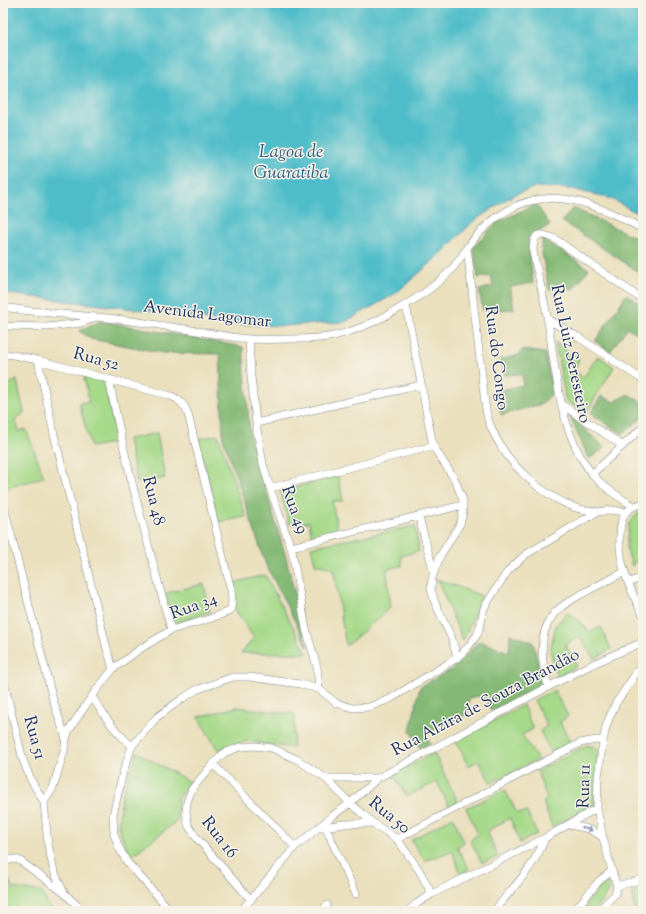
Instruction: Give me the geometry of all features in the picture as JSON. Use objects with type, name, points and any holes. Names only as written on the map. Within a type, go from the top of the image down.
[{"type":"street","name":"Avenida Lagomar","points":[[3,307],[98,316],[249,339],[331,337],[360,327],[406,305],[450,272],[457,264],[467,247],[479,233],[499,216],[516,206],[533,200],[554,197],[573,199],[619,216],[643,229]]},
{"type":"street","name":"Rua Luiz Seresteiro","points":[[633,506],[604,486],[592,474],[572,440],[556,382],[547,319],[533,252],[535,237],[539,234],[544,234],[567,247],[643,300]]},
{"type":"street","name":"Rua do Congo","points":[[467,247],[485,403],[490,426],[500,445],[518,468],[541,489],[576,508],[597,512]]},
{"type":"street","points":[[406,305],[433,446],[455,480],[463,500],[463,512],[460,524],[440,556],[432,578],[431,589],[435,603],[452,639],[457,658]]},
{"type":"street","points":[[3,326],[48,326],[81,323],[98,316]]},
{"type":"street","points":[[547,319],[578,337],[643,380]]},
{"type":"street","name":"Rua 49","points":[[249,339],[256,423],[263,464],[291,547],[306,629],[317,667],[319,689]]},
{"type":"street","name":"Rua 52","points":[[3,354],[38,360],[170,396],[179,400]]},
{"type":"street","points":[[38,360],[54,434],[113,669]]},
{"type":"street","name":"Rua 48","points":[[109,379],[114,408],[171,630]]},
{"type":"street","points":[[256,423],[421,385]]},
{"type":"street","name":"Rua 34","points":[[44,802],[53,788],[66,739],[75,721],[113,669],[140,649],[171,630],[209,619],[228,612],[231,608],[231,590],[188,414],[185,406],[179,400]]},
{"type":"street","points":[[562,404],[623,446]]},
{"type":"street","points":[[592,474],[643,427]]},
{"type":"street","points":[[270,488],[433,446]]},
{"type":"street","points":[[3,503],[53,700],[66,739]]},
{"type":"street","points":[[643,503],[633,506],[625,512],[621,522],[620,538],[624,572],[643,615]]},
{"type":"street","points":[[291,547],[419,517],[463,505]]},
{"type":"street","points":[[171,911],[127,862],[119,848],[114,834],[113,816],[122,772],[132,746],[157,717],[196,690],[233,677],[250,677],[300,684],[319,689],[336,703],[353,708],[369,707],[390,699],[457,658],[477,635],[484,608],[497,587],[515,564],[525,555],[597,512],[611,510],[625,512]]},
{"type":"street","points":[[419,517],[434,573]]},
{"type":"street","points":[[548,687],[543,664],[543,637],[553,615],[568,603],[624,572]]},
{"type":"street","points":[[628,583],[643,577]]},
{"type":"street","name":"Rua Alzira de Souza Brandão","points":[[242,911],[295,847],[350,803],[378,778],[548,687],[600,661],[643,642]]},
{"type":"street","name":"Rua 11","points":[[617,886],[603,838],[597,808],[598,777],[607,723],[616,703],[643,663]]},
{"type":"street","name":"Rua 51","points":[[3,679],[4,690],[23,760],[31,780],[44,802]]},
{"type":"street","points":[[92,696],[112,726],[121,737],[132,746]]},
{"type":"street","points":[[397,839],[580,743],[596,740],[603,742]]},
{"type":"street","name":"Rua 16","points":[[251,900],[196,838],[188,825],[186,812],[187,802],[192,789],[224,753],[240,747],[255,746],[272,748],[298,760],[325,778],[350,803]]},
{"type":"street","points":[[213,764],[295,847]]},
{"type":"street","points":[[325,778],[378,778]]},
{"type":"street","points":[[44,802],[48,845],[54,871],[64,893]]},
{"type":"street","name":"Rua 50","points":[[350,803],[373,823],[397,839],[419,870],[432,894]]},
{"type":"street","points":[[408,911],[432,894],[569,825],[597,808]]},
{"type":"street","points":[[356,894],[322,826],[373,823]]},
{"type":"street","points":[[569,825],[596,832],[603,838]]},
{"type":"street","points":[[494,911],[533,863],[540,851],[544,838]]},
{"type":"street","points":[[3,864],[11,860],[19,860],[64,893],[82,911]]},
{"type":"street","points":[[574,911],[599,881],[612,871]]},
{"type":"street","points":[[598,911],[615,894],[617,886],[643,879]]},
{"type":"street","points":[[322,911],[327,905]]},
{"type":"green space","points":[[536,204],[550,225],[528,238],[533,283],[510,287],[514,309],[483,311],[479,290],[493,286],[491,276],[478,278],[473,248],[496,223]]},
{"type":"green space","points":[[573,208],[643,241],[643,275],[562,221]]},
{"type":"green space","points":[[543,239],[589,269],[572,290],[559,284],[549,290],[541,248]]},
{"type":"green space","points":[[627,294],[643,306],[643,326],[638,333],[627,328],[610,352],[595,341]]},
{"type":"green space","points":[[101,321],[243,347],[250,436],[286,558],[308,647],[266,565],[223,438],[220,354],[163,353],[91,339],[79,331]]},
{"type":"green space","points":[[555,342],[579,359],[574,370],[583,378],[598,356],[614,367],[586,413],[566,401]]},
{"type":"green space","points":[[522,350],[545,353],[553,392],[542,404],[501,415],[496,391],[523,385],[522,374],[505,375],[500,360],[519,355]]},
{"type":"green space","points":[[84,377],[104,381],[117,442],[91,447],[79,403],[89,402]]},
{"type":"green space","points":[[17,380],[24,413],[15,420],[19,431],[26,429],[44,477],[4,489],[3,387]]},
{"type":"green space","points":[[628,394],[643,403],[643,417],[622,434],[591,413],[601,396],[614,402]]},
{"type":"green space","points":[[569,415],[605,448],[589,459]]},
{"type":"green space","points":[[157,433],[165,478],[137,483],[128,439]]},
{"type":"green space","points":[[218,435],[246,517],[219,522],[198,439]]},
{"type":"green space","points":[[338,476],[343,501],[332,501],[338,532],[312,537],[309,522],[289,524],[280,491]]},
{"type":"green space","points":[[642,509],[643,553],[632,566],[626,547],[629,523]]},
{"type":"green space","points":[[415,526],[419,551],[401,556],[402,566],[387,569],[390,608],[346,646],[333,568],[315,564],[311,547]]},
{"type":"green space","points":[[265,575],[307,653],[241,653],[254,638],[234,608],[233,583]]},
{"type":"green space","points":[[437,579],[482,596],[463,641]]},
{"type":"green space","points":[[204,584],[210,612],[172,624],[166,593]]},
{"type":"green space","points":[[568,611],[590,632],[601,627],[611,649],[594,659],[580,637],[565,644],[577,666],[558,677],[550,651],[556,625]]},
{"type":"green space","points":[[510,634],[533,642],[543,684],[491,711],[484,695],[469,698],[468,713],[426,734],[430,744],[420,748],[410,731],[420,687],[451,670],[479,641],[509,652]]},
{"type":"green space","points":[[554,690],[568,716],[560,722],[571,743],[551,752],[540,731],[547,726],[534,700]]},
{"type":"green space","points":[[523,705],[533,729],[522,735],[538,760],[491,783],[478,761],[468,766],[456,741]]},
{"type":"green space","points":[[237,707],[295,714],[293,748],[246,741],[218,750],[198,717]]},
{"type":"green space","points":[[587,745],[598,748],[595,804],[552,827],[543,802],[547,799],[537,771]]},
{"type":"green space","points":[[137,752],[190,782],[178,798],[177,821],[130,857],[118,826],[122,795]]},
{"type":"green space","points":[[434,753],[458,802],[449,806],[437,782],[407,796],[392,774]]},
{"type":"green space","points":[[505,790],[517,813],[527,812],[537,834],[520,843],[510,818],[487,831],[498,857],[482,863],[470,840],[478,834],[466,808]]},
{"type":"green space","points":[[453,817],[464,842],[457,847],[469,869],[461,874],[452,851],[425,861],[411,840]]},
{"type":"green space","points":[[5,872],[13,888],[41,892],[53,911],[3,911],[3,873]]},
{"type":"green space","points":[[604,882],[610,888],[602,901],[593,911],[581,911]]},
{"type":"green space","points":[[643,888],[643,911],[635,911],[632,893]]},
{"type":"water","name":"Lagoa de Guaratiba","points":[[3,3],[643,3],[643,216],[611,199],[572,189],[536,187],[513,195],[474,221],[439,256],[395,294],[345,322],[282,326],[233,324],[160,312],[15,295],[3,292]]}]
